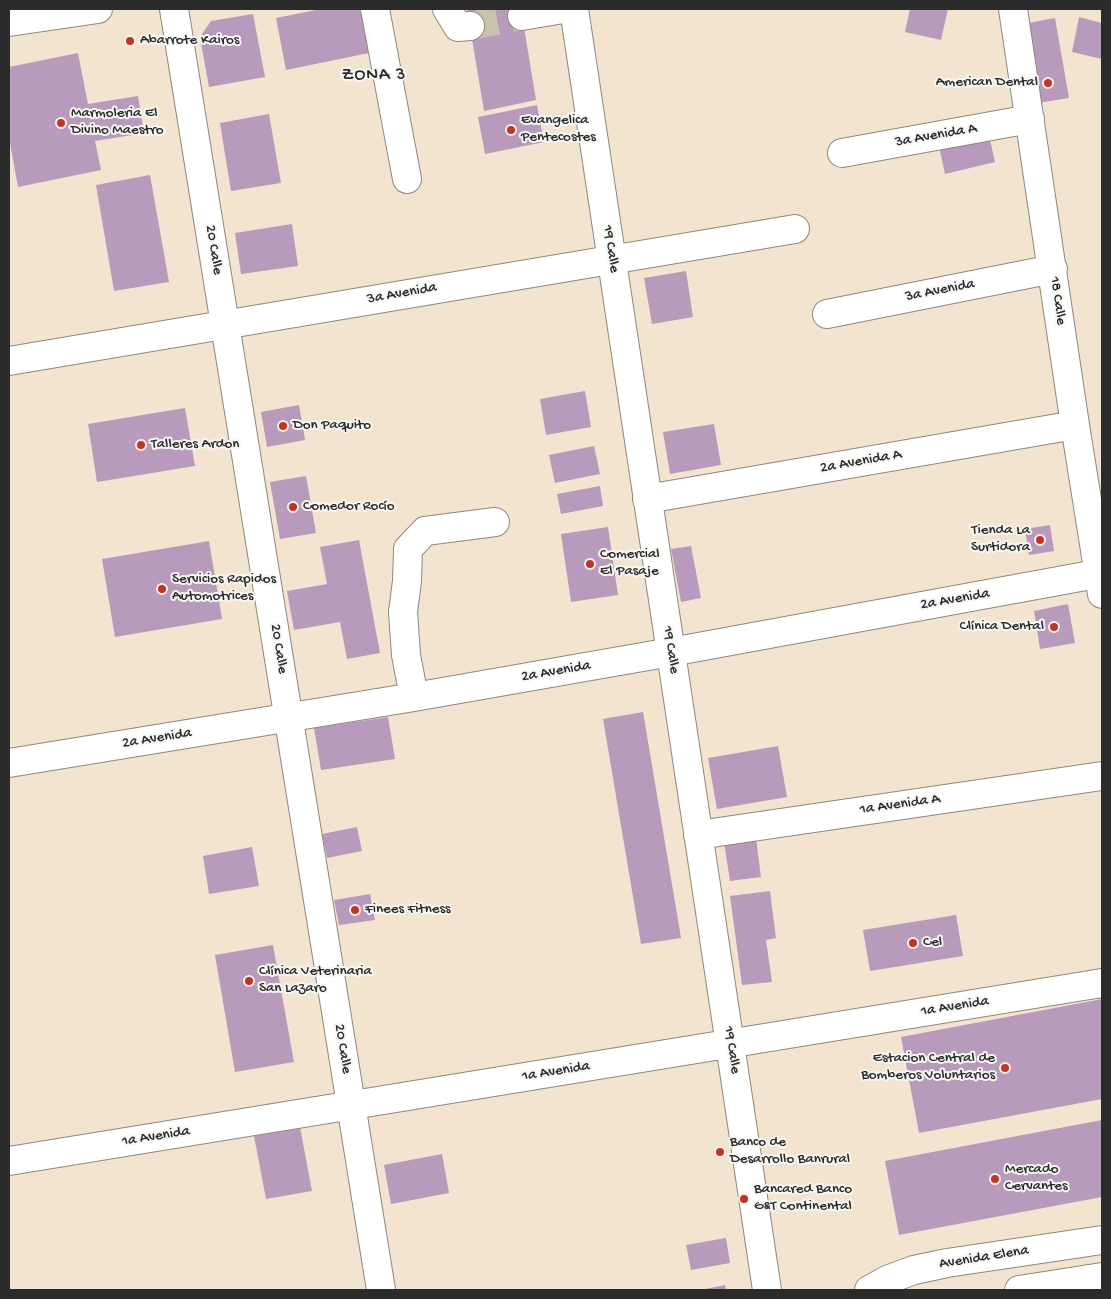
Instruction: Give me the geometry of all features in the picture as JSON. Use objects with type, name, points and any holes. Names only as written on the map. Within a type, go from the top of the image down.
[{"type":"street","points":[[9,22],[98,9]]},
{"type":"street","name":"20 Calle","points":[[174,9],[381,1290]]},
{"type":"street","points":[[375,9],[407,179]]},
{"type":"street","points":[[448,9],[458,27],[470,26]]},
{"type":"street","points":[[526,13],[563,9]]},
{"type":"street","name":"19 Calle","points":[[574,9],[767,1290]]},
{"type":"street","name":"18 Calle","points":[[1014,9],[1075,426],[1101,580]]},
{"type":"street","name":"3a Avenida A","points":[[842,152],[1030,119]]},
{"type":"street","name":"3a Avenida","points":[[9,361],[796,229]]},
{"type":"street","name":"3a Avenida","points":[[827,314],[1053,269]]},
{"type":"street","name":"2a Avenida A","points":[[647,499],[1075,426]]},
{"type":"street","points":[[414,697],[406,655],[403,612],[407,581],[408,549],[425,531],[495,522]]},
{"type":"street","name":"2a Avenida","points":[[9,763],[289,718],[1101,580]]},
{"type":"street","name":"1a Avenida A","points":[[698,835],[1102,776]]},
{"type":"street","name":"1a Avenida","points":[[9,1161],[1102,983]]},
{"type":"street","name":"Avenida Elena","points":[[869,1290],[887,1280],[914,1270],[947,1263],[1102,1240]]},
{"type":"street","points":[[1020,1290],[1102,1277]]},
{"type":"building","points":[[321,9],[360,9],[369,53],[286,70],[276,18]]},
{"type":"building","points":[[467,9],[521,9],[536,100],[484,111]]},
{"type":"building","points":[[910,9],[948,9],[941,40],[905,32]]},
{"type":"building","points":[[253,14],[265,77],[209,87],[200,37],[211,21]]},
{"type":"building","points":[[1079,17],[1102,23],[1102,59],[1072,52]]},
{"type":"building","points":[[1055,18],[1069,98],[1032,104],[1018,25]]},
{"type":"building","name":"Marmoleria El Divino Maestro","points":[[78,53],[88,104],[138,96],[144,133],[95,141],[101,170],[18,187],[9,138],[9,67]]},
{"type":"building","name":"Evangelica Pentecostes","points":[[537,105],[544,142],[485,154],[478,117]]},
{"type":"building","points":[[269,114],[281,183],[231,191],[220,123]]},
{"type":"building","points":[[989,135],[995,162],[945,174],[939,146]]},
{"type":"building","points":[[150,175],[169,282],[114,291],[96,185]]},
{"type":"building","points":[[292,224],[298,266],[241,274],[235,233]]},
{"type":"building","points":[[686,271],[693,317],[652,324],[644,278]]},
{"type":"building","points":[[585,391],[591,427],[546,435],[540,399]]},
{"type":"building","name":"Don Paquito","points":[[299,405],[305,440],[267,447],[261,412]]},
{"type":"building","name":"Talleres Ardon","points":[[185,408],[195,466],[97,482],[88,424]]},
{"type":"building","points":[[714,424],[721,465],[670,474],[663,432]]},
{"type":"building","points":[[594,446],[600,474],[555,483],[549,455]]},
{"type":"building","name":"Comedor Rocío","points":[[306,476],[316,533],[280,539],[270,482]]},
{"type":"building","points":[[600,486],[603,506],[561,514],[557,494]]},
{"type":"building","name":"Tienda La Surtidora","points":[[1050,525],[1054,551],[1029,555],[1025,529]]},
{"type":"building","name":"Comercial El Pasaje","points":[[608,527],[618,595],[571,602],[561,534]]},
{"type":"building","points":[[359,540],[380,653],[347,659],[340,622],[294,630],[287,591],[327,584],[320,547]]},
{"type":"building","name":"Servicios Rapidos Automotrices","points":[[209,541],[222,619],[115,637],[102,559]]},
{"type":"building","points":[[691,546],[701,598],[681,602],[671,549]]},
{"type":"building","name":"Clínica Dental","points":[[1068,604],[1075,643],[1040,649],[1034,611]]},
{"type":"building","points":[[643,712],[681,938],[641,944],[603,719]]},
{"type":"building","points":[[388,717],[395,759],[321,770],[314,728]]},
{"type":"building","points":[[778,746],[787,797],[717,809],[708,758]]},
{"type":"building","points":[[357,827],[362,851],[327,858],[322,834]]},
{"type":"building","points":[[756,838],[761,877],[730,881],[724,842]]},
{"type":"building","points":[[252,847],[259,886],[209,894],[203,856]]},
{"type":"building","points":[[770,891],[776,938],[766,940],[772,982],[742,985],[730,896]]},
{"type":"building","name":"Finees Fitness","points":[[370,894],[375,920],[339,925],[334,900]]},
{"type":"building","name":"Cel","points":[[956,915],[963,956],[870,971],[863,930]]},
{"type":"building","points":[[273,945],[294,1062],[235,1072],[215,955]]},
{"type":"building","name":"Estacion Central de Bomberos Voluntarios","points":[[1102,999],[1102,1099],[919,1133],[901,1037]]},
{"type":"building","name":"Mercado Cervantes","points":[[1102,1120],[1102,1197],[899,1235],[885,1161]]},
{"type":"building","points":[[300,1127],[312,1191],[266,1199],[254,1136]]},
{"type":"building","points":[[442,1154],[449,1193],[391,1204],[384,1165]]},
{"type":"building","points":[[726,1238],[730,1263],[691,1270],[686,1245]]},
{"type":"building","points":[[725,1285],[726,1290],[705,1290],[705,1289]]},
{"type":"tunnel","points":[[470,26],[522,16]]},
{"type":"place","name":"Abarrote Kairos","points":[[130,41]]},
{"type":"place","name":"American Dental","points":[[1048,83]]},
{"type":"place","name":"Marmoleria El Divino Maestro","points":[[61,123]]},
{"type":"place","name":"Evangelica Pentecostes","points":[[511,130]]},
{"type":"place","name":"Don Paquito","points":[[283,426]]},
{"type":"place","name":"Talleres Ardon","points":[[141,445]]},
{"type":"place","name":"Comedor Rocío","points":[[293,507]]},
{"type":"place","name":"Tienda La Surtidora","points":[[1040,540]]},
{"type":"place","name":"Comercial El Pasaje","points":[[590,564]]},
{"type":"place","name":"Servicios Rapidos Automotrices","points":[[162,589]]},
{"type":"place","name":"Clínica Dental","points":[[1054,627]]},
{"type":"place","name":"Finees Fitness","points":[[355,910]]},
{"type":"place","name":"Cel","points":[[913,943]]},
{"type":"place","name":"Clínica Veterinaria San Lazaro","points":[[249,981]]},
{"type":"place","name":"Estacion Central de Bomberos Voluntarios","points":[[1005,1068]]},
{"type":"place","name":"Banco de Desarrollo Banrural","points":[[720,1152]]},
{"type":"place","name":"Mercado Cervantes","points":[[995,1179]]},
{"type":"place","name":"Bancared Banco G&T Continental","points":[[744,1199]]},
{"type":"district","name":"ZONA 3","points":[[374,76]]}]
